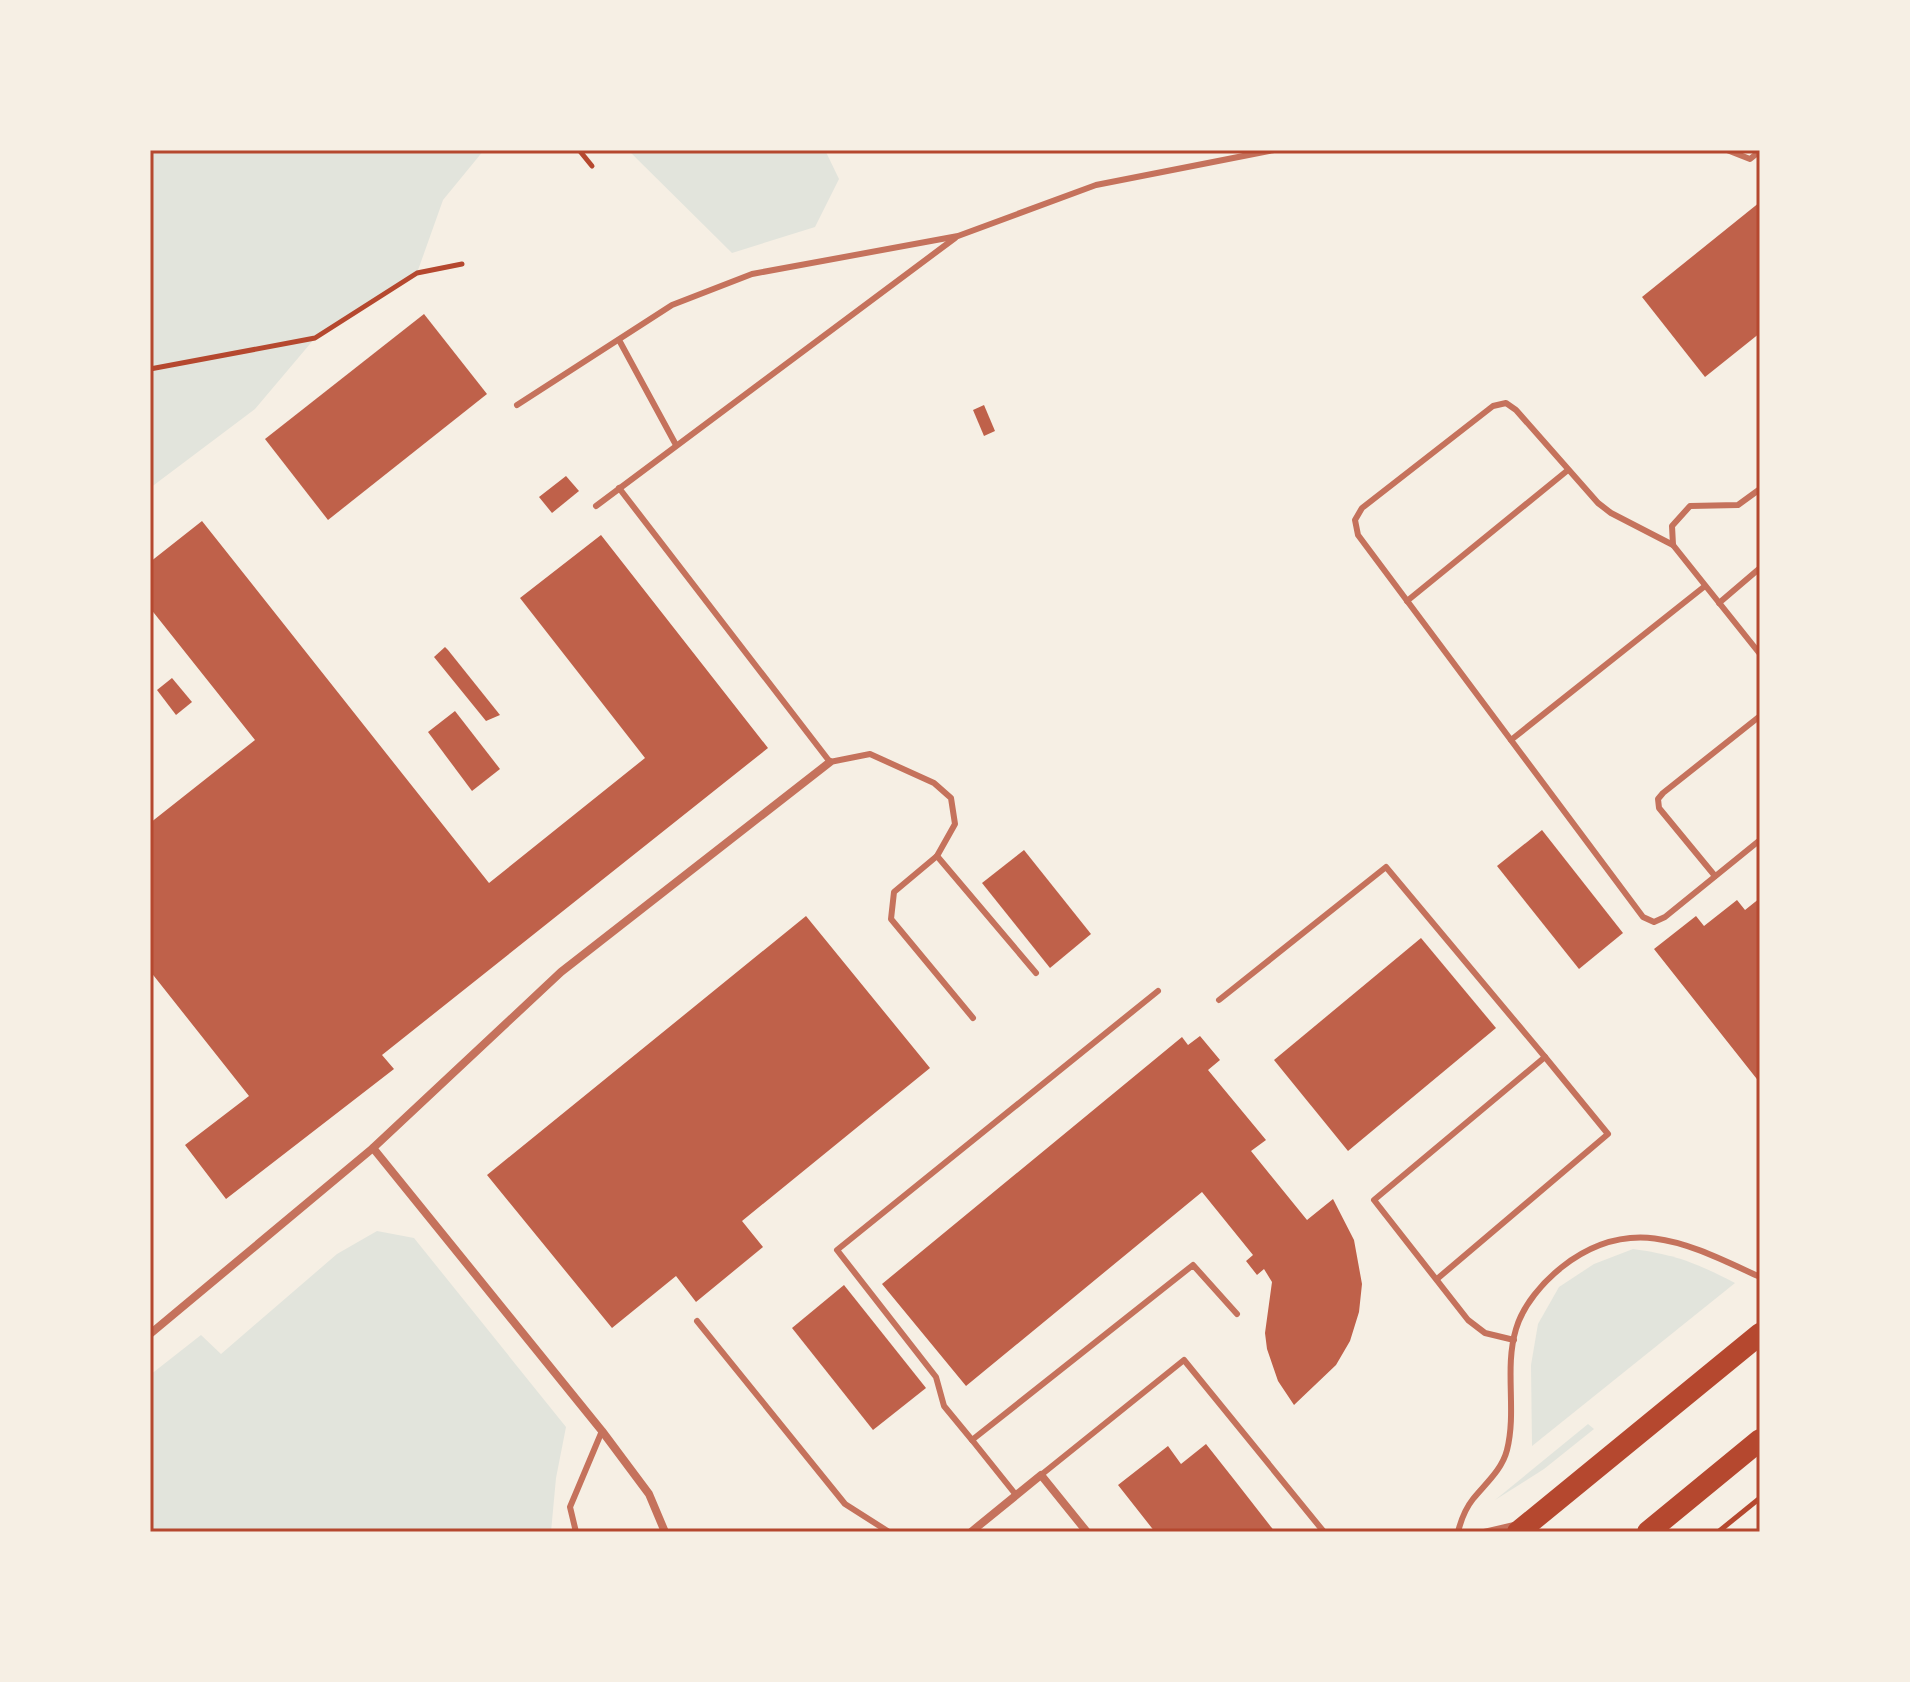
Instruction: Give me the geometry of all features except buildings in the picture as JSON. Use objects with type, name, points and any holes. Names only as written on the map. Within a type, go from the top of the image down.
[{"type":"highway","points":[[1524,1527],[1760,1334]]},
{"type":"highway","points":[[1648,1532],[1760,1440]]},
{"type":"street","points":[[150,1334],[373,1148],[561,972],[830,762]]},
{"type":"street","points":[[373,1148],[602,1431],[649,1494],[665,1532]]},
{"type":"street","points":[[971,1532],[1041,1475],[1087,1532]]},
{"type":"lane","points":[[517,405],[672,305],[752,274],[958,236],[1096,185],[1274,150]]},
{"type":"lane","points":[[1727,150],[1750,159],[1760,151]]},
{"type":"lane","points":[[596,506],[958,236]]},
{"type":"lane","points":[[619,340],[676,445]]},
{"type":"lane","points":[[1760,654],[1673,545],[1611,513],[1568,470],[1516,410],[1506,403],[1493,406],[1362,508],[1355,520],[1358,535],[1643,917],[1654,922],[1665,917],[1760,840]]},
{"type":"lane","points":[[1407,601],[1568,470]]},
{"type":"lane","points":[[619,488],[830,762],[870,754],[934,783],[951,798],[955,824],[937,856],[894,892],[891,919],[973,1018]]},
{"type":"lane","points":[[1673,545],[1672,526],[1690,506],[1738,505],[1760,489]]},
{"type":"lane","points":[[1719,603],[1760,568]]},
{"type":"lane","points":[[1511,740],[1705,586]]},
{"type":"lane","points":[[1715,876],[1659,808],[1658,799],[1760,716]]},
{"type":"lane","points":[[937,856],[1036,973]]},
{"type":"lane","points":[[1219,1000],[1386,867],[1608,1134],[1437,1279]]},
{"type":"lane","points":[[1016,1495],[944,1406],[936,1377],[837,1250],[1158,991]]},
{"type":"lane","points":[[1514,1340],[1485,1333],[1468,1320],[1374,1200],[1545,1057]]},
{"type":"lane","points":[[1458,1532],[1471,1501],[1507,1454],[1513,1416],[1511,1366],[1516,1329],[1534,1296],[1551,1276],[1597,1246],[1621,1238],[1650,1236],[1679,1242],[1760,1277]]},
{"type":"lane","points":[[972,1440],[1193,1265],[1237,1314]]},
{"type":"lane","points":[[697,1321],[845,1504],[889,1532]]},
{"type":"lane","points":[[1041,1475],[1184,1360],[1324,1532]]},
{"type":"lane","points":[[576,1532],[570,1507],[602,1431]]},
{"type":"lane","points":[[1484,1532],[1524,1527]]},
{"type":"path","points":[[579,150],[592,166]]},
{"type":"path","points":[[150,369],[315,338],[417,273],[462,264]]},
{"type":"path","points":[[1718,1532],[1760,1498]]},
{"type":"shaded area","points":[[150,150],[484,150],[443,200],[417,273],[315,338],[255,409],[150,488]]},
{"type":"shaded area","points":[[628,150],[825,150],[839,179],[815,227],[732,253]]},
{"type":"shaded area","points":[[377,1231],[414,1238],[566,1427],[556,1478],[551,1532],[150,1532],[150,1375],[201,1335],[221,1354],[337,1254]]},
{"type":"shaded area","points":[[1633,1249],[1686,1261],[1735,1283],[1532,1446],[1531,1365],[1538,1324],[1559,1287],[1594,1264]]},
{"type":"shaded area","points":[[1588,1424],[1594,1429],[1544,1469],[1495,1500]]}]
